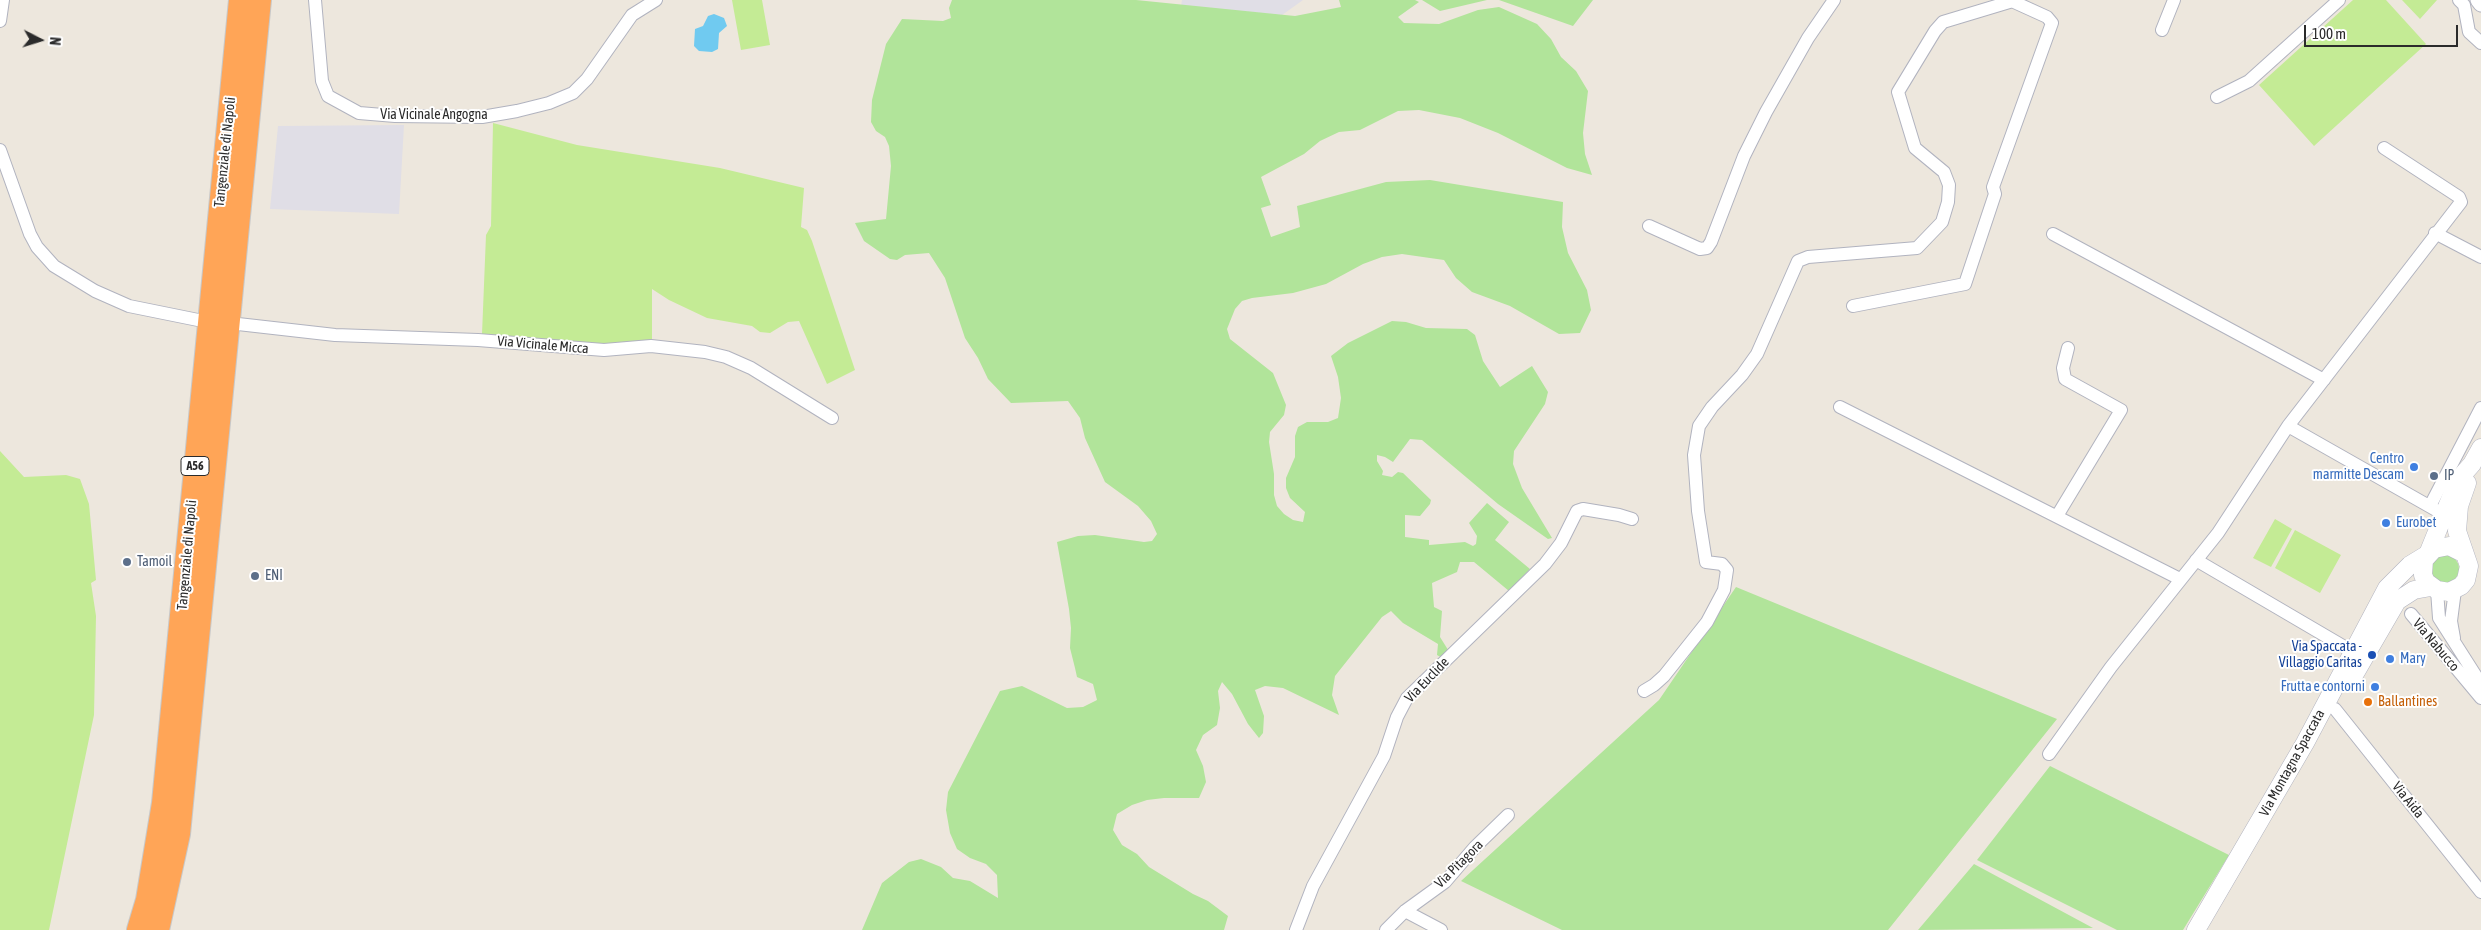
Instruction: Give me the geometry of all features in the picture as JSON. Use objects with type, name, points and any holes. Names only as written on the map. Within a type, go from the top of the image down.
[{"type":"highway","name":"Tangenziale di Napoli","points":[[138,930],[150,883],[163,803],[240,0]]},
{"type":"highway","name":"Tangenziale di Napoli","points":[[158,930],[174,863],[186,772],[260,0]]},
{"type":"highway","points":[[253,62],[268,0]]},
{"type":"main road","points":[[2434,589],[2423,575],[2424,560],[2428,554],[2437,510],[2472,464],[2481,448]]},
{"type":"main road","points":[[2455,590],[2466,580],[2469,566],[2457,531],[2460,506],[2472,464]]},
{"type":"main road","name":"Via Montagna Spaccata","points":[[2196,930],[2305,744],[2387,588],[2410,565],[2441,546],[2456,548],[2463,553]]},
{"type":"main road","name":"Via Montagna Spaccata","points":[[2210,930],[2398,601],[2414,590],[2455,590]]},
{"type":"street","points":[[0,21],[3,0]]},
{"type":"street","name":"Via Vicinale Angogna","points":[[316,0],[322,81],[328,96],[333,100],[359,113],[482,117],[517,111],[573,94],[632,16],[656,0]]},
{"type":"street","points":[[1649,226],[1700,249],[1707,248],[1712,242],[1744,156],[1762,120],[1808,38],[1834,0]]},
{"type":"street","points":[[2162,30],[2174,0]]},
{"type":"street","points":[[2217,97],[2249,81],[2339,0]]},
{"type":"street","points":[[2459,0],[2464,5],[2469,32],[2481,43]]},
{"type":"street","points":[[2478,0],[2481,4]]},
{"type":"street","points":[[1644,691],[1654,686],[1664,676],[1707,622],[1724,590],[1727,570],[1722,564],[1706,562],[1698,511],[1694,455],[1699,426],[1712,407],[1742,375],[1757,354],[1798,261],[1808,257],[1917,248],[1942,222],[1948,202],[1949,186],[1944,172],[1915,148],[1898,92],[1935,31],[1943,22],[2015,1],[2048,17],[2052,23],[1993,187],[1995,194],[1965,284],[1854,306]]},
{"type":"street","points":[[2049,754],[2100,682],[2180,579],[2218,534],[2288,426],[2435,233],[2461,202],[2459,197],[2384,148]]},
{"type":"street","points":[[0,150],[30,234],[54,266],[95,292],[129,306],[198,320]]},
{"type":"street","points":[[2435,233],[2481,257]]},
{"type":"street","points":[[2053,234],[2324,380]]},
{"type":"street","name":"Via Vicinale Micca","points":[[238,324],[335,335],[478,340],[604,350],[651,346],[705,352],[726,357],[751,368],[832,418]]},
{"type":"street","points":[[2057,516],[2121,410],[2065,379],[2063,368],[2068,348]]},
{"type":"street","points":[[1840,407],[2180,579]]},
{"type":"street","points":[[2288,426],[2437,510],[2481,408]]},
{"type":"street","name":"Via Euclide","points":[[1296,930],[1313,886],[1384,756],[1397,717],[1407,698],[1545,564],[1561,543],[1577,511],[1583,509],[1632,519]]},
{"type":"street","points":[[2196,560],[2353,652]]},
{"type":"street","name":"Via Nabucco","points":[[2434,589],[2438,618],[2481,684]]},
{"type":"street","name":"Via Nabucco","points":[[2455,590],[2450,622],[2458,647]]},
{"type":"street","name":"Via Nabucco","points":[[2411,614],[2481,698]]},
{"type":"street","name":"Via Aida","points":[[2335,709],[2481,892]]},
{"type":"street","name":"Via Pitagora","points":[[1386,930],[1405,910],[1445,882],[1475,847],[1508,815]]},
{"type":"street","points":[[1405,910],[1441,930]]},
{"type":"shaded area","points":[[1182,0],[1303,0],[1282,15],[1181,6]]},
{"type":"shaded area","points":[[404,125],[399,214],[270,209],[278,126]]},
{"type":"green space","points":[[732,0],[762,0],[770,45],[741,50]]},
{"type":"green space","points":[[952,0],[1136,0],[1295,16],[1341,7],[1339,0],[1415,0],[1419,2],[1398,17],[1404,23],[1439,24],[1478,10],[1499,7],[1537,24],[1551,39],[1561,57],[1576,71],[1588,91],[1583,133],[1585,154],[1592,175],[1567,168],[1498,133],[1460,118],[1419,110],[1398,111],[1360,130],[1339,132],[1320,141],[1304,154],[1261,177],[1271,205],[1261,208],[1271,237],[1300,227],[1297,206],[1386,182],[1430,180],[1563,202],[1562,227],[1568,253],[1587,290],[1591,310],[1580,333],[1559,334],[1510,306],[1472,292],[1456,278],[1444,260],[1402,254],[1382,257],[1363,264],[1326,284],[1293,293],[1242,301],[1235,309],[1227,329],[1230,339],[1273,373],[1286,405],[1284,415],[1270,432],[1269,442],[1274,474],[1274,495],[1277,506],[1284,514],[1293,520],[1303,522],[1305,512],[1290,498],[1286,488],[1286,478],[1295,457],[1295,436],[1298,427],[1307,422],[1328,422],[1338,418],[1341,398],[1338,377],[1331,356],[1348,343],[1392,321],[1406,322],[1426,328],[1467,329],[1475,335],[1483,361],[1500,387],[1532,366],[1548,392],[1545,404],[1514,451],[1513,464],[1522,488],[1552,538],[1548,539],[1498,504],[1422,440],[1410,439],[1393,462],[1377,455],[1377,461],[1383,471],[1382,475],[1392,477],[1398,472],[1403,473],[1431,500],[1420,516],[1405,515],[1405,537],[1429,540],[1429,545],[1465,542],[1473,546],[1476,544],[1477,536],[1469,523],[1487,503],[1509,522],[1495,540],[1530,569],[1509,591],[1474,562],[1460,562],[1457,572],[1432,583],[1434,607],[1442,611],[1440,637],[1450,653],[1444,659],[1437,655],[1438,644],[1403,623],[1391,611],[1382,617],[1335,676],[1332,695],[1339,715],[1283,688],[1265,686],[1255,690],[1264,716],[1263,733],[1259,738],[1248,724],[1232,694],[1222,682],[1218,691],[1220,708],[1217,725],[1203,735],[1196,750],[1203,766],[1206,782],[1199,798],[1164,798],[1147,800],[1132,805],[1117,814],[1113,830],[1122,845],[1137,854],[1149,867],[1208,901],[1228,916],[1224,930],[862,930],[882,883],[909,862],[921,859],[941,867],[953,878],[970,881],[998,898],[997,875],[986,864],[970,858],[957,849],[950,833],[946,810],[948,792],[1000,691],[1022,686],[1067,708],[1083,707],[1097,700],[1093,684],[1077,677],[1070,648],[1071,628],[1069,609],[1057,542],[1078,536],[1095,535],[1144,542],[1152,541],[1157,534],[1151,521],[1138,506],[1105,482],[1085,438],[1080,418],[1068,401],[1011,403],[988,379],[978,358],[965,338],[945,278],[929,253],[905,255],[897,260],[890,259],[864,241],[855,223],[886,219],[891,166],[889,146],[885,137],[876,131],[871,122],[872,100],[886,44],[902,19],[943,21],[951,18],[949,8]]},
{"type":"green space","points":[[1422,0],[1487,0],[1440,11]]},
{"type":"green space","points":[[1499,0],[1593,0],[1573,26]]},
{"type":"green space","points":[[2353,0],[2386,0],[2426,44],[2314,146],[2259,85]]},
{"type":"green space","points":[[2402,0],[2437,0],[2420,19]]},
{"type":"green space","points":[[493,123],[577,145],[720,168],[804,188],[801,227],[807,230],[812,241],[855,370],[827,384],[799,321],[788,322],[770,333],[760,332],[752,326],[707,318],[669,300],[652,289],[652,343],[604,346],[482,334],[486,235],[491,226]]},
{"type":"green space","points":[[0,451],[24,477],[66,475],[80,479],[89,504],[96,580],[91,583],[96,616],[94,715],[49,930],[0,930]]},
{"type":"green space","points":[[2275,519],[2292,529],[2271,567],[2253,558]]},
{"type":"green space","points":[[2295,530],[2341,555],[2320,593],[2275,568]]},
{"type":"green space","points":[[2445,555],[2455,559],[2459,569],[2455,579],[2445,583],[2435,579],[2431,569],[2435,559]]},
{"type":"green space","points":[[1736,587],[2057,719],[1888,930],[1562,930],[1461,881],[1659,700]]},
{"type":"green space","points":[[2050,766],[2229,855],[2183,930],[2117,930],[1977,860]]},
{"type":"green space","points":[[1974,864],[2093,928],[1918,930]]},
{"type":"water","points":[[714,14],[724,18],[727,26],[719,33],[718,49],[712,52],[699,51],[694,46],[695,29],[703,26],[708,16]]},
{"type":"place","name":"Centro marmitte Descam","points":[[2414,467]]},
{"type":"place","name":"IP","points":[[2434,476]]},
{"type":"place","name":"Eurobet","points":[[2386,523]]},
{"type":"place","name":"Tamoil","points":[[127,562]]},
{"type":"place","name":"ENI","points":[[255,576]]},
{"type":"place","name":"Via Spaccata - Villaggio Caritas","points":[[2372,655]]},
{"type":"place","name":"Mary","points":[[2390,659]]},
{"type":"place","name":"Frutta e contorni","points":[[2375,687]]},
{"type":"place","name":"Ballantines","points":[[2368,702]]}]
